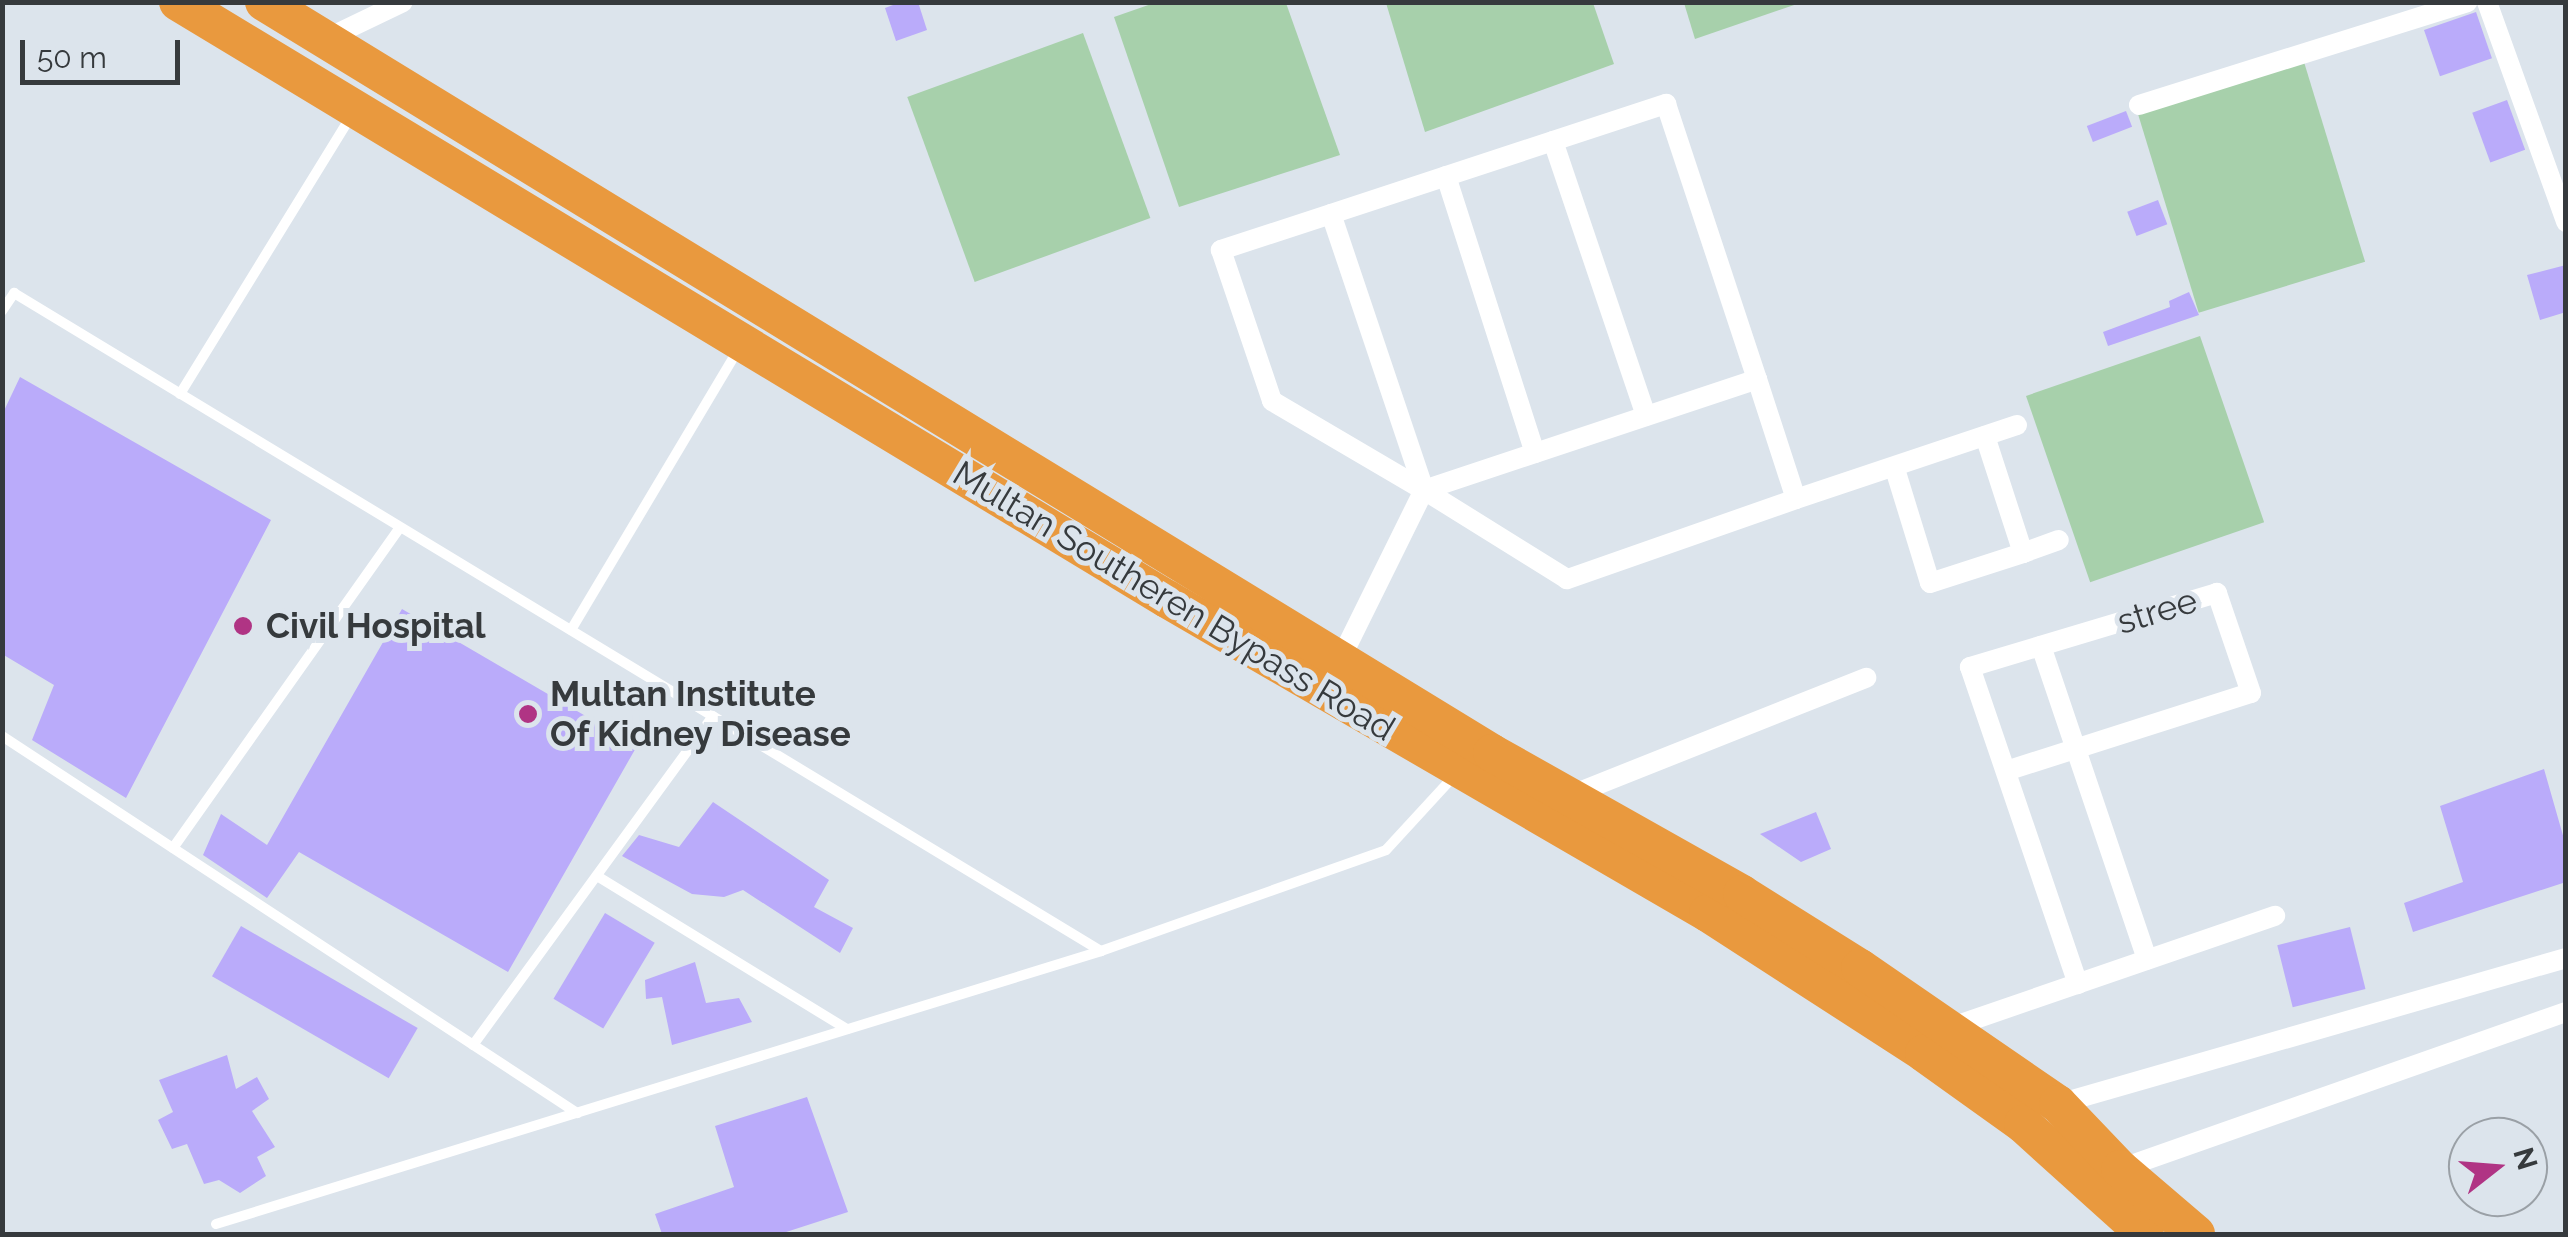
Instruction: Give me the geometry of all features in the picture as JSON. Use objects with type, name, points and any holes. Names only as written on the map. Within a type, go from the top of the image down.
[{"type":"highway","name":"Multan Southeren Bypass Road","points":[[178,2],[1460,770],[1708,914],[1924,1053],[2023,1124],[2144,1234]]},
{"type":"highway","name":"Multan Southeren Bypass Road","points":[[264,2],[1567,797],[1742,894],[2058,1104],[2120,1169],[2196,1234]]},
{"type":"street","points":[[326,39],[403,2]]},
{"type":"street","points":[[2139,106],[2467,2]]},
{"type":"street","points":[[2487,2],[2566,222]]},
{"type":"street","points":[[1796,499],[1666,104],[1221,250],[1272,400],[1567,579],[2017,426]]},
{"type":"street","points":[[1553,141],[1646,416]]},
{"type":"street","points":[[1446,176],[1535,453]]},
{"type":"street","points":[[1331,214],[1424,490],[1340,660]]},
{"type":"street","points":[[1424,490],[1757,379]]},
{"type":"street","points":[[1985,436],[2023,552]]},
{"type":"street","points":[[1896,469],[1930,583],[2059,540]]},
{"type":"street","name":"stree","points":[[2006,772],[2251,693],[2216,593],[1970,667],[2078,984]]},
{"type":"street","points":[[2042,646],[2146,960]]},
{"type":"street","points":[[1567,797],[1866,678]]},
{"type":"street","points":[[1949,1028],[2275,916]]},
{"type":"street","points":[[2058,1104],[2566,958]]},
{"type":"street","points":[[2120,1169],[2566,1012]]},
{"type":"lane","points":[[180,394],[355,109]]},
{"type":"lane","points":[[2,311],[14,293],[1101,951]]},
{"type":"lane","points":[[571,630],[742,342]]},
{"type":"lane","points":[[173,848],[400,527]]},
{"type":"lane","points":[[474,1045],[713,716]]},
{"type":"lane","points":[[2,736],[577,1113]]},
{"type":"lane","points":[[216,1224],[1101,951],[1386,850],[1460,770]]},
{"type":"lane","points":[[597,876],[847,1029]]},
{"type":"green space","points":[[1157,2],[1286,3],[1340,155],[1179,207],[1114,17]]},
{"type":"green space","points":[[1684,2],[1800,3],[1695,39]]},
{"type":"green space","points":[[1386,3],[1593,3],[1614,64],[1425,132]]},
{"type":"green space","points":[[1083,33],[1150,218],[975,282],[907,97]]},
{"type":"green space","points":[[2304,62],[2365,262],[2199,313],[2138,113]]},
{"type":"green space","points":[[2200,336],[2264,522],[2090,582],[2026,396]]},
{"type":"building","points":[[901,2],[918,2],[927,30],[896,41],[885,8]]},
{"type":"building","points":[[2476,12],[2492,58],[2440,76],[2424,30]]},
{"type":"building","points":[[2507,100],[2525,150],[2490,162],[2472,113]]},
{"type":"building","points":[[2126,111],[2132,127],[2093,142],[2087,126]]},
{"type":"building","points":[[2158,200],[2167,224],[2137,236],[2127,212]]},
{"type":"building","points":[[2566,265],[2566,312],[2540,320],[2527,275]]},
{"type":"building","points":[[2189,292],[2199,315],[2108,346],[2103,332],[2170,307],[2169,301]]},
{"type":"building","points":[[20,377],[271,520],[126,798],[32,740],[54,685],[2,654],[2,415]]},
{"type":"building","points":[[402,609],[637,746],[508,972],[299,852],[267,898],[203,855],[221,814],[267,845]]},
{"type":"building","points":[[2544,769],[2566,846],[2566,882],[2413,932],[2404,903],[2463,882],[2440,806]]},
{"type":"building","points":[[713,802],[829,880],[814,907],[853,928],[840,953],[743,890],[724,897],[692,894],[622,856],[639,835],[679,847]]},
{"type":"building","points":[[1816,812],[1831,849],[1801,862],[1760,834]]},
{"type":"building","points":[[605,913],[655,943],[603,1029],[553,999]]},
{"type":"building","points":[[241,926],[418,1028],[389,1078],[212,976]]},
{"type":"building","points":[[2350,927],[2365,989],[2293,1007],[2277,945]]},
{"type":"building","points":[[695,962],[706,1003],[739,998],[752,1022],[672,1045],[662,997],[646,999],[645,980]]},
{"type":"building","points":[[227,1055],[236,1089],[257,1077],[269,1099],[252,1111],[275,1147],[257,1157],[266,1176],[240,1193],[219,1180],[204,1184],[187,1144],[172,1149],[158,1120],[173,1112],[159,1080]]},
{"type":"building","points":[[807,1097],[848,1212],[780,1234],[662,1234],[655,1214],[734,1187],[715,1126]]},
{"type":"place","name":"Civil Hospital","points":[[243,626]]},
{"type":"place","name":"Multan Institute Of Kidney Disease","points":[[528,714]]}]
